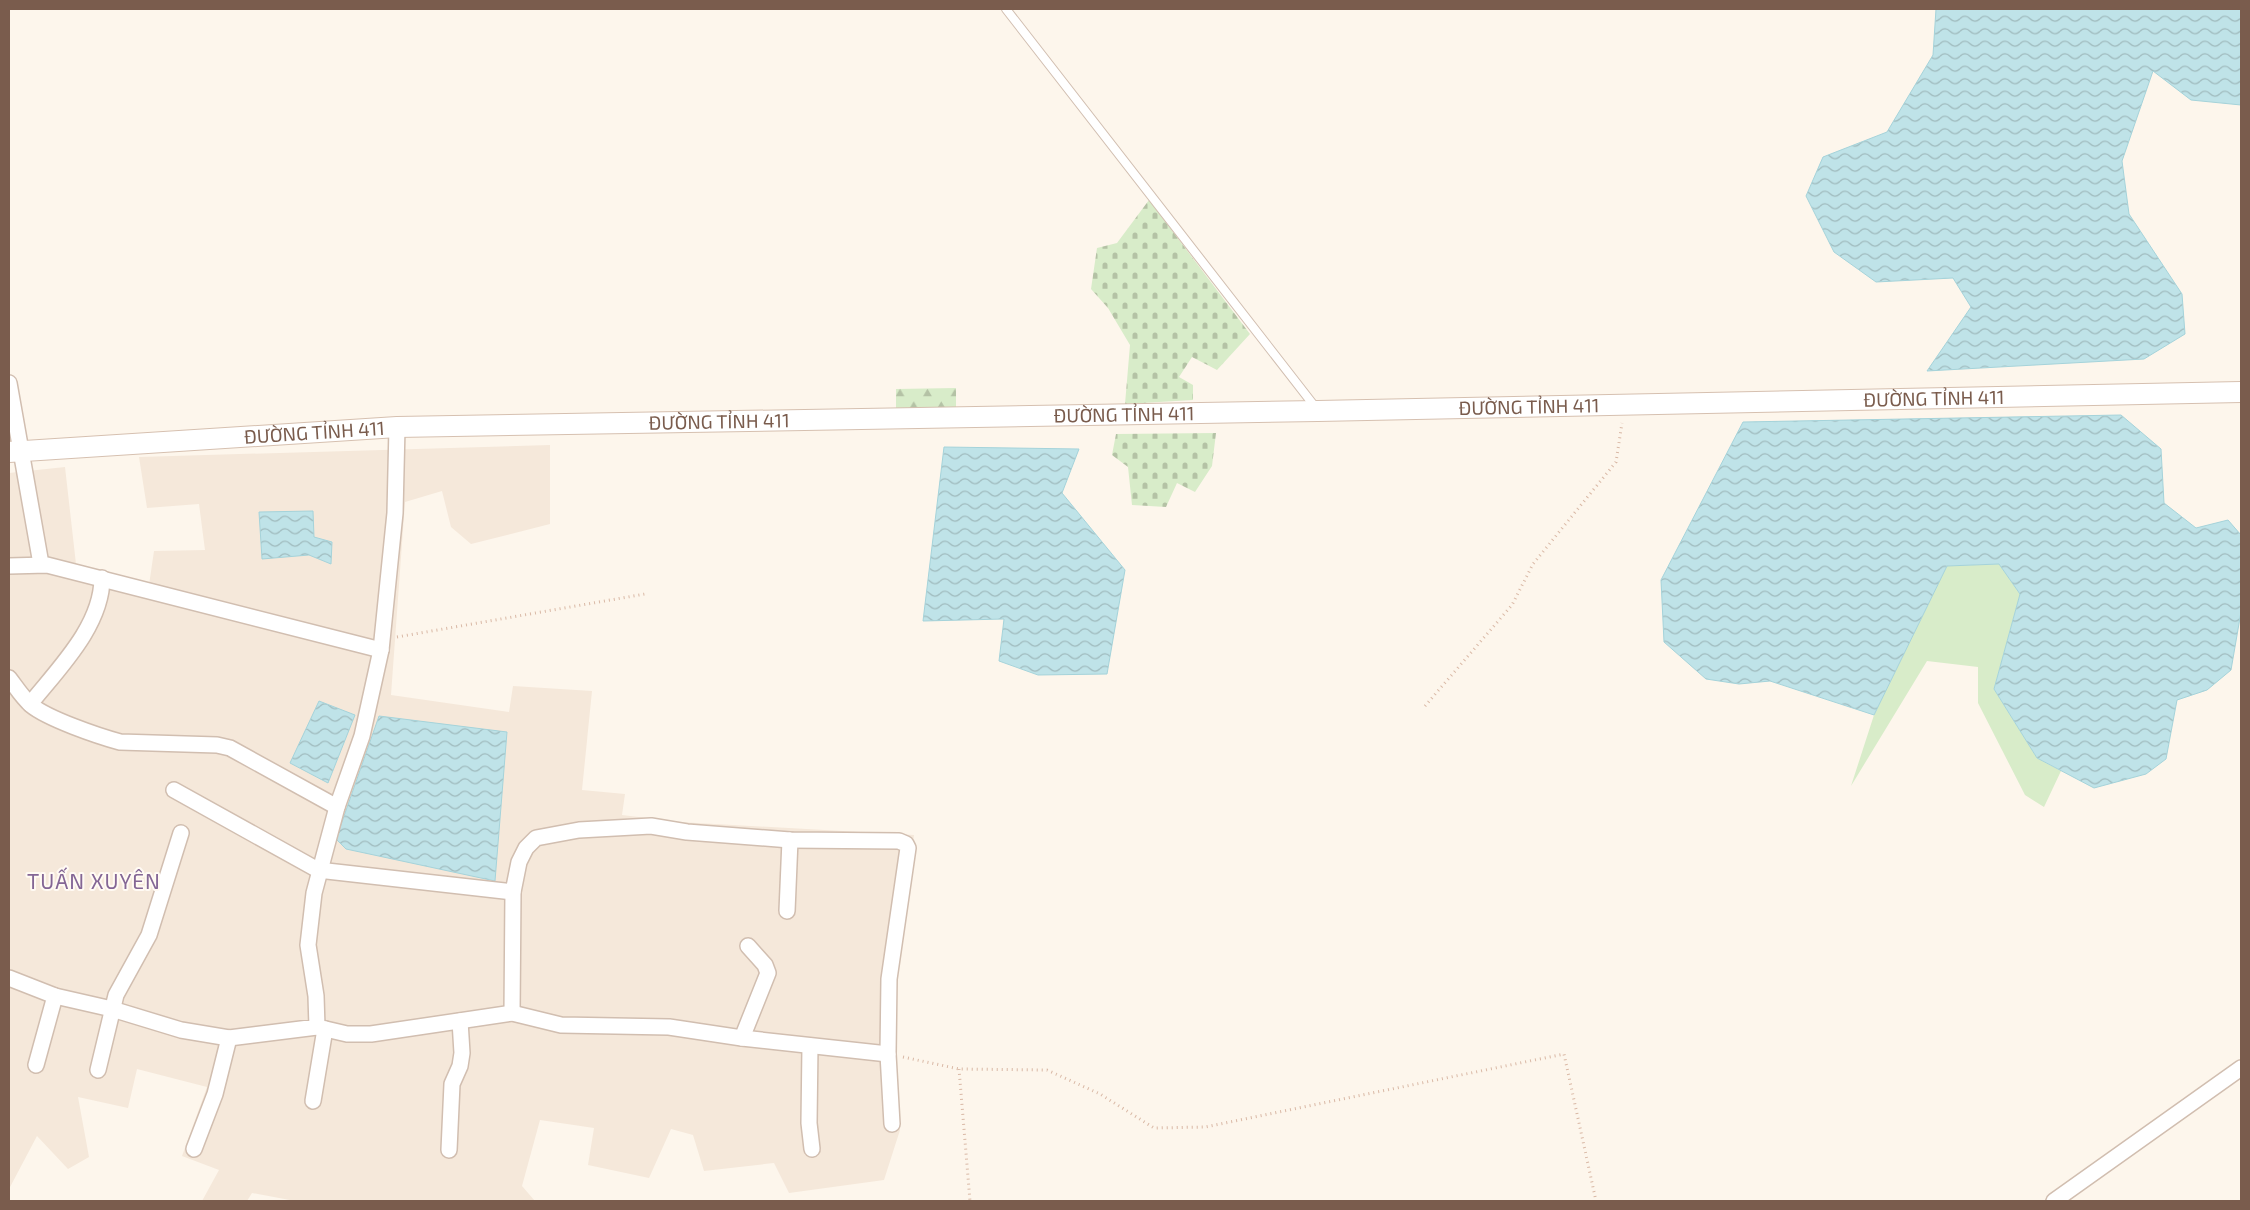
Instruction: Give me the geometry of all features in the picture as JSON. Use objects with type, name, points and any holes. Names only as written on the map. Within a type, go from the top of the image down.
[{"type":"main road","name":"ĐƯỜNG TỈNH 411","points":[[15,452],[398,427],[2241,392]]},
{"type":"street","points":[[9,383],[15,452],[41,564]]},
{"type":"street","points":[[313,1101],[321,1028],[308,945],[318,870],[337,807],[362,736],[381,645],[395,512],[398,427]]},
{"type":"street","points":[[9,566],[41,564],[381,645]]},
{"type":"street","points":[[30,704],[87,628],[102,586],[102,578]]},
{"type":"street","points":[[9,678],[30,704],[39,710],[120,742],[216,744],[230,748],[337,807]]},
{"type":"street","points":[[174,790],[318,870],[513,892]]},
{"type":"street","points":[[512,1013],[513,892],[519,862],[526,848],[536,838],[578,830],[652,826],[687,832],[790,840],[899,841],[906,844],[908,848],[888,979],[888,1054],[892,1124]]},
{"type":"street","points":[[98,1070],[116,995],[153,924],[181,833]]},
{"type":"street","points":[[788,911],[790,840]]},
{"type":"street","points":[[742,1038],[768,973],[765,965],[748,946]]},
{"type":"street","points":[[9,978],[55,996],[112,1009],[181,1030],[229,1038],[321,1028],[347,1034],[371,1034],[512,1013],[561,1025],[669,1027],[742,1038],[888,1054]]},
{"type":"street","points":[[36,1065],[55,996]]},
{"type":"street","points":[[449,1150],[452,1084],[460,1066],[462,1053],[460,1021]]},
{"type":"street","points":[[194,1149],[215,1094],[229,1038]]},
{"type":"street","points":[[810,1046],[809,1123],[812,1149]]},
{"type":"street","points":[[2054,1201],[2241,1068]]},
{"type":"lane","points":[[1006,9],[1318,411]]},
{"type":"path","points":[[1424,706],[1512,606],[1533,564],[1616,462],[1624,405]]},
{"type":"path","points":[[381,645],[645,594]]},
{"type":"path","points":[[888,1054],[959,1069],[1047,1070],[1100,1094],[1154,1128],[1204,1127],[1564,1054],[1596,1201]]},
{"type":"path","points":[[959,1069],[970,1201]]},
{"type":"shaded area","points":[[550,445],[550,524],[471,544],[451,527],[442,491],[405,502],[391,695],[509,712],[513,686],[592,691],[582,790],[625,794],[622,815],[679,822],[914,835],[894,1009],[893,1050],[900,1130],[884,1180],[789,1193],[774,1163],[704,1171],[693,1135],[671,1129],[649,1178],[588,1165],[594,1128],[540,1120],[522,1186],[535,1201],[295,1201],[252,1193],[247,1201],[202,1201],[219,1170],[182,1156],[207,1087],[137,1069],[128,1108],[78,1097],[89,1157],[68,1169],[37,1136],[9,1189],[9,473],[65,467],[76,564],[149,585],[154,551],[205,550],[199,504],[147,508],[139,457]]},
{"type":"green space","points":[[1149,200],[1250,334],[1217,370],[1192,357],[1179,377],[1193,385],[1193,400],[1125,404],[1130,345],[1108,308],[1091,289],[1097,248],[1117,243]]},
{"type":"green space","points":[[956,388],[956,408],[896,408],[896,389]]},
{"type":"green space","points":[[1216,433],[1212,466],[1195,492],[1177,483],[1166,507],[1132,505],[1128,467],[1112,455],[1116,434]]},
{"type":"green space","points":[[1999,564],[2020,594],[1994,689],[2037,758],[2061,771],[2044,807],[2025,795],[1978,703],[1978,667],[1927,661],[1851,786],[1874,715],[1947,566]]},
{"type":"water","points":[[1936,9],[2241,9],[2241,105],[2191,100],[2153,71],[2122,161],[2129,214],[2182,294],[2185,334],[2144,359],[1927,371],[1971,307],[1953,278],[1876,282],[1834,252],[1806,196],[1823,157],[1887,132],[1933,55]]},
{"type":"water","points":[[2121,415],[2161,449],[2164,503],[2196,528],[2228,520],[2241,535],[2241,612],[2231,670],[2207,690],[2177,700],[2166,759],[2146,774],[2094,788],[2037,758],[1994,689],[2020,594],[1999,564],[1947,566],[1874,715],[1770,681],[1739,684],[1706,679],[1664,642],[1661,580],[1743,422]]},
{"type":"water","points":[[944,447],[1079,449],[1062,493],[1125,570],[1107,674],[1038,675],[999,661],[1004,619],[923,621]]},
{"type":"water","points":[[313,511],[314,537],[332,542],[331,564],[309,555],[262,559],[259,512]]},
{"type":"water","points":[[319,701],[355,715],[328,783],[290,763]]},
{"type":"water","points":[[379,716],[507,732],[495,881],[346,849],[336,839]]},
{"type":"district","name":"TUẤN XUYÊN","points":[[94,882]]}]
